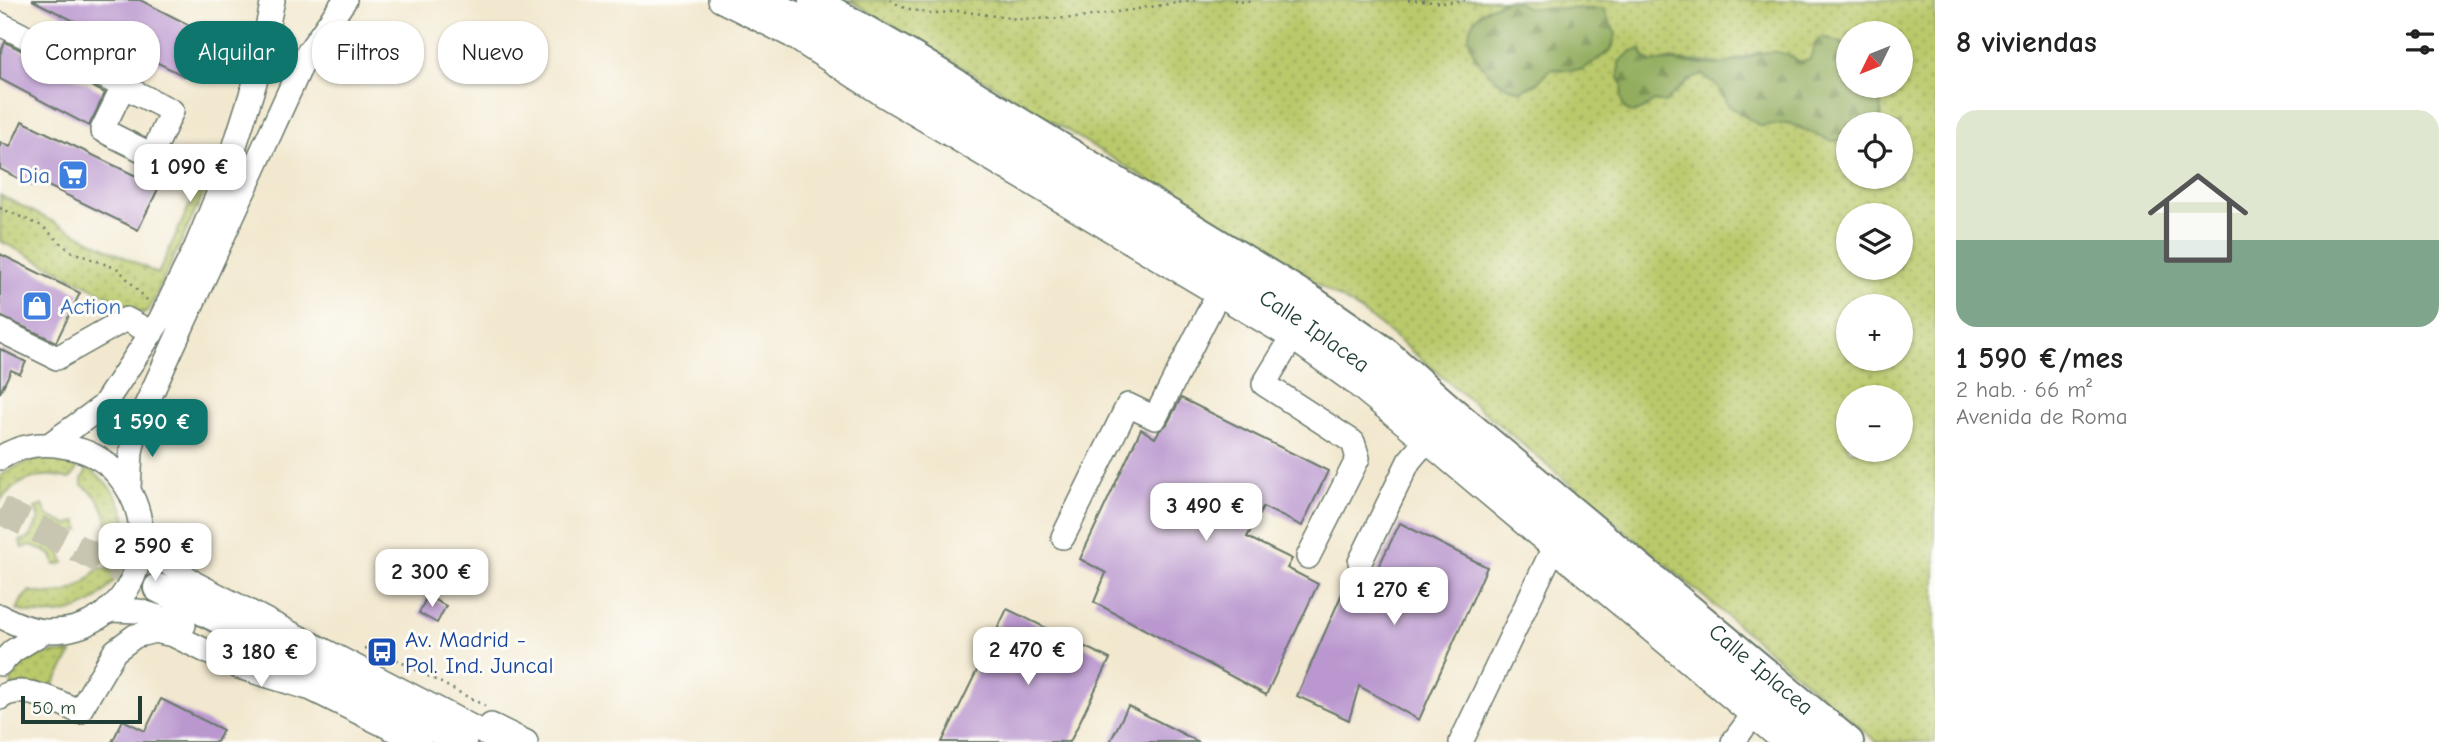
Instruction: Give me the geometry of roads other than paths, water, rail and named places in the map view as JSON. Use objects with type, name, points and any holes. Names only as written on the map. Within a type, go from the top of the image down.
[{"type":"main road","name":"Calle Iplacea","points":[[758,0],[800,18],[1228,273],[1303,321],[1370,368],[1816,742]]},
{"type":"main road","name":"Calle Iplacea","points":[[813,0],[1182,220],[1314,302],[1383,351],[1849,742]]},
{"type":"main road","points":[[158,588],[462,742]]},
{"type":"street","points":[[50,444],[103,406],[152,333],[196,247],[225,177],[256,79],[273,0]]},
{"type":"street","points":[[129,488],[131,452],[137,425],[304,57],[345,0]]},
{"type":"street","points":[[720,0],[792,36],[885,96],[1292,338],[1356,384],[1426,441],[1784,742]]},
{"type":"street","points":[[0,24],[123,87]]},
{"type":"street","points":[[1063,537],[1128,405],[1155,418],[1218,294]]},
{"type":"street","points":[[0,330],[57,358],[126,318],[152,333]]},
{"type":"street","points":[[1292,338],[1264,384],[1353,442],[1358,458],[1308,557]]},
{"type":"street","points":[[1360,562],[1409,461],[1426,441]]},
{"type":"street","points":[[0,458],[28,446],[50,444],[81,449],[108,464],[129,488],[138,508],[143,530],[141,560],[133,579],[129,588],[108,611],[89,622],[68,629],[45,631],[19,626],[0,616]]},
{"type":"street","points":[[143,530],[160,557],[194,583],[501,742]]},
{"type":"street","points":[[1461,742],[1553,549]]},
{"type":"street","points":[[108,611],[139,611],[177,621],[413,741]]},
{"type":"street","points":[[0,664],[13,650],[45,631]]},
{"type":"street","points":[[0,698],[26,692],[53,698],[79,712],[115,651],[135,636],[155,631],[173,635],[239,667],[308,688]]},
{"type":"street","points":[[329,651],[373,668],[526,742]]},
{"type":"street","points":[[1733,742],[1753,715]]},
{"type":"tunnel","points":[[0,510],[158,588]]},
{"type":"place","name":"Dia","points":[[73,175]]},
{"type":"place","name":"Action","points":[[37,306]]},
{"type":"place","name":"Av. Madrid - Pol. Ind. Juncal","points":[[382,652]]}]
